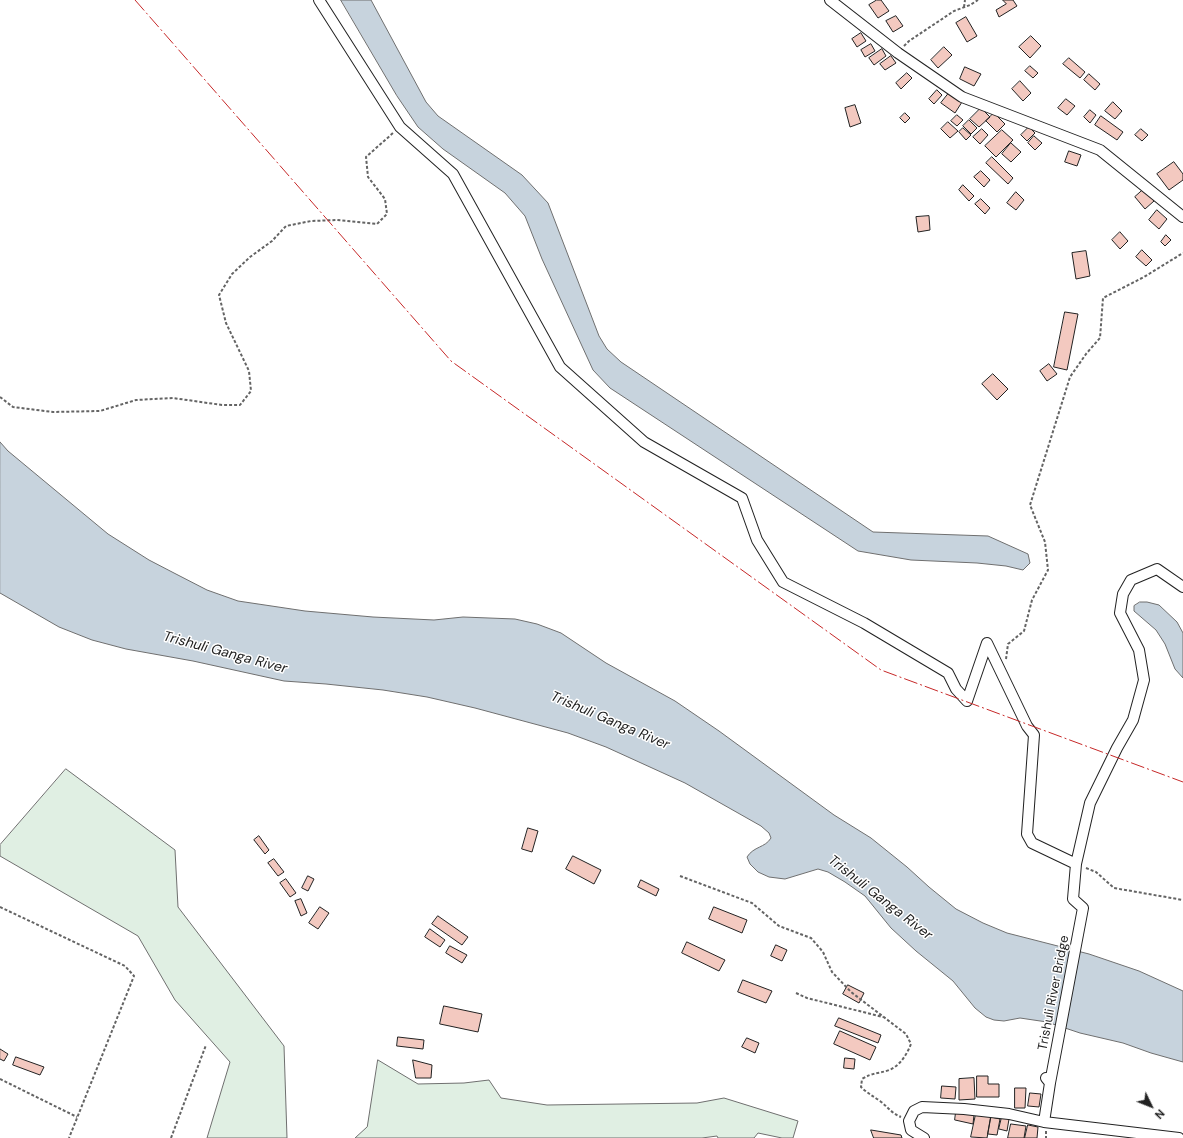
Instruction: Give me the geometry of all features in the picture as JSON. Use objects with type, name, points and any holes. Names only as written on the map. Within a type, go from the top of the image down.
[{"type":"street","points":[[319,0],[400,127],[453,174],[560,367],[644,442],[742,498],[757,540],[783,582],[864,623],[948,673],[956,689],[967,701],[987,643],[1027,726],[1034,735],[1027,834],[1032,843],[1076,864],[1090,803],[1117,748],[1133,720],[1144,680],[1139,650],[1120,613],[1123,594],[1131,580],[1157,569],[1183,587]]},
{"type":"street","points":[[830,0],[898,53],[962,97],[1100,150],[1183,217]]},
{"type":"street","name":"Trishuli River Bridge","points":[[1044,1122],[1048,1079],[1083,908],[1073,898],[1076,864]]},
{"type":"street","points":[[924,1138],[911,1130],[909,1121],[914,1112],[922,1107],[964,1109],[1009,1114],[1044,1122],[1178,1138]]},
{"type":"path","points":[[964,7],[965,0]]},
{"type":"path","points":[[898,53],[909,41],[954,11],[978,0]]},
{"type":"path","points":[[0,397],[13,407],[53,412],[100,411],[136,400],[172,398],[222,405],[240,404],[251,391],[249,371],[226,323],[219,295],[232,274],[250,257],[272,241],[286,226],[311,221],[337,220],[377,224],[387,214],[385,199],[368,177],[366,157],[400,127]]},
{"type":"path","points":[[1006,663],[1008,644],[1024,631],[1032,600],[1048,570],[1045,542],[1030,505],[1070,378],[1086,354],[1100,338],[1103,298],[1183,253]]},
{"type":"path","points":[[1076,864],[1096,872],[1114,888],[1183,900]]},
{"type":"path","points":[[680,876],[752,903],[779,926],[811,938],[823,952],[832,972],[851,992],[906,1034],[911,1044],[906,1056],[890,1070],[871,1074],[862,1078],[861,1087],[881,1102],[892,1113],[909,1121]]},
{"type":"path","points":[[0,906],[125,966],[134,976],[69,1138]]},
{"type":"path","points":[[796,993],[807,998],[884,1017]]},
{"type":"path","points":[[171,1138],[206,1045]]},
{"type":"path","points":[[0,1079],[77,1117]]},
{"type":"green space","points":[[66,769],[175,850],[178,907],[284,1046],[287,1138],[207,1138],[230,1062],[175,1000],[138,936],[0,856],[0,845]]},
{"type":"green space","points":[[378,1060],[418,1084],[464,1083],[489,1080],[501,1098],[547,1105],[697,1103],[724,1098],[798,1121],[793,1138],[782,1138],[758,1133],[754,1138],[718,1138],[717,1136],[702,1138],[355,1138],[367,1127]]},
{"type":"water","points":[[341,0],[371,0],[426,102],[438,116],[522,175],[548,203],[599,336],[607,349],[621,362],[873,532],[988,536],[1028,554],[1030,563],[1023,570],[1006,566],[977,563],[911,560],[858,551],[610,388],[593,370],[542,259],[525,216],[505,193],[443,149],[418,127],[397,96]]},
{"type":"water","name":"Trishuli Ganga River","points":[[0,442],[8,451],[108,534],[149,560],[174,573],[207,590],[238,601],[305,611],[373,617],[434,620],[463,617],[515,619],[537,624],[561,633],[606,663],[675,701],[719,731],[834,815],[871,838],[956,909],[1007,933],[1089,954],[1139,971],[1183,991],[1183,1062],[1123,1043],[1080,1033],[1047,1022],[1020,1018],[1004,1021],[986,1017],[975,1008],[953,981],[916,951],[891,928],[865,896],[828,872],[818,869],[785,879],[769,877],[758,872],[750,864],[747,857],[750,853],[766,844],[771,838],[769,833],[761,826],[685,783],[606,747],[568,733],[475,708],[427,697],[383,690],[284,681],[193,661],[126,649],[92,640],[59,627],[0,593]]},
{"type":"water","points":[[1140,602],[1159,605],[1177,622],[1183,633],[1183,678],[1175,669],[1165,644],[1156,630],[1134,611],[1134,606]]},
{"type":"building","points":[[877,0],[881,0],[889,11],[878,18],[869,5]]},
{"type":"building","points":[[1003,0],[1013,0],[1017,6],[999,17],[996,10],[1006,4]]},
{"type":"building","points":[[896,16],[903,26],[893,32],[886,21]]},
{"type":"building","points":[[966,17],[977,36],[967,42],[956,23]]},
{"type":"building","points":[[861,33],[866,41],[857,47],[852,39]]},
{"type":"building","points":[[1031,36],[1041,46],[1030,58],[1019,47]]},
{"type":"building","points":[[871,44],[875,51],[865,57],[861,50]]},
{"type":"building","points":[[944,47],[952,55],[938,68],[931,60]]},
{"type":"building","points":[[882,49],[886,56],[874,65],[869,58]]},
{"type":"building","points":[[891,56],[896,63],[885,70],[880,64]]},
{"type":"building","points":[[1069,58],[1085,72],[1080,78],[1063,64]]},
{"type":"building","points":[[1030,66],[1038,73],[1033,78],[1025,71]]},
{"type":"building","points":[[965,67],[981,74],[974,86],[960,79]]},
{"type":"building","points":[[907,73],[912,78],[901,89],[896,83]]},
{"type":"building","points":[[1089,74],[1100,84],[1095,90],[1084,80]]},
{"type":"building","points":[[1020,81],[1031,93],[1023,101],[1012,89]]},
{"type":"building","points":[[937,90],[942,95],[934,104],[929,99]]},
{"type":"building","points":[[949,93],[962,102],[955,113],[941,103]]},
{"type":"building","points":[[1066,99],[1075,106],[1067,115],[1058,108]]},
{"type":"building","points":[[1113,102],[1122,111],[1115,119],[1105,111]]},
{"type":"building","points":[[855,105],[861,123],[850,127],[845,108]]},
{"type":"building","points":[[981,108],[990,117],[979,127],[970,119]]},
{"type":"building","points":[[1090,110],[1096,115],[1090,123],[1084,117]]},
{"type":"building","points":[[905,113],[910,118],[905,123],[900,118]]},
{"type":"building","points":[[994,113],[1005,124],[997,132],[986,121]]},
{"type":"building","points":[[957,115],[963,120],[957,126],[951,121]]},
{"type":"building","points":[[1101,116],[1123,132],[1117,140],[1095,125]]},
{"type":"building","points":[[969,120],[977,128],[971,134],[963,126]]},
{"type":"building","points":[[948,122],[958,131],[950,138],[941,129]]},
{"type":"building","points":[[1029,127],[1035,133],[1027,141],[1021,135]]},
{"type":"building","points":[[963,128],[971,135],[966,140],[959,132]]},
{"type":"building","points":[[982,129],[988,135],[980,144],[973,137]]},
{"type":"building","points":[[1141,129],[1148,135],[1142,141],[1135,135]]},
{"type":"building","points":[[1002,130],[1013,140],[996,157],[985,146]]},
{"type":"building","points":[[1034,136],[1042,143],[1035,150],[1028,143]]},
{"type":"building","points":[[1011,143],[1021,152],[1011,162],[1002,154]]},
{"type":"building","points":[[1069,151],[1081,155],[1077,166],[1065,162]]},
{"type":"building","points":[[992,157],[1013,178],[1008,184],[986,163]]},
{"type":"building","points":[[1174,162],[1183,174],[1183,180],[1169,190],[1157,174]]},
{"type":"building","points":[[981,171],[990,180],[984,187],[974,177]]},
{"type":"building","points":[[963,185],[974,196],[969,201],[959,190]]},
{"type":"building","points":[[1144,189],[1154,201],[1145,209],[1135,197]]},
{"type":"building","points":[[1016,192],[1024,200],[1016,210],[1007,203]]},
{"type":"building","points":[[981,199],[990,208],[985,214],[975,204]]},
{"type":"building","points":[[1157,210],[1167,219],[1159,229],[1149,220]]},
{"type":"building","points":[[929,216],[930,230],[918,232],[916,217]]},
{"type":"building","points":[[1120,232],[1128,241],[1120,249],[1112,240]]},
{"type":"building","points":[[1166,235],[1171,240],[1165,246],[1161,242]]},
{"type":"building","points":[[1142,250],[1152,260],[1146,266],[1136,257]]},
{"type":"building","points":[[1086,251],[1090,276],[1076,279],[1072,253]]},
{"type":"building","points":[[1065,312],[1078,314],[1067,370],[1054,367]]},
{"type":"building","points":[[1049,364],[1057,374],[1047,381],[1040,371]]},
{"type":"building","points":[[993,374],[1008,389],[997,400],[982,384]]},
{"type":"building","points":[[528,828],[538,831],[532,852],[522,849]]},
{"type":"building","points":[[259,836],[269,850],[265,854],[254,840]]},
{"type":"building","points":[[573,856],[601,870],[594,884],[566,869]]},
{"type":"building","points":[[274,859],[284,872],[278,876],[268,863]]},
{"type":"building","points":[[308,876],[314,879],[308,891],[302,888]]},
{"type":"building","points":[[286,879],[296,893],[290,897],[280,883]]},
{"type":"building","points":[[641,880],[659,889],[656,896],[638,887]]},
{"type":"building","points":[[301,899],[307,913],[301,916],[295,901]]},
{"type":"building","points":[[320,907],[329,913],[318,929],[309,923]]},
{"type":"building","points":[[714,907],[747,920],[742,933],[709,919]]},
{"type":"building","points":[[438,916],[468,937],[462,945],[432,924]]},
{"type":"building","points":[[430,929],[445,940],[440,947],[425,937]]},
{"type":"building","points":[[687,942],[725,960],[719,971],[682,953]]},
{"type":"building","points":[[776,945],[787,950],[782,961],[771,956]]},
{"type":"building","points":[[450,946],[467,955],[462,963],[446,953]]},
{"type":"building","points":[[743,980],[772,991],[766,1003],[738,992]]},
{"type":"building","points":[[848,985],[864,993],[859,1003],[843,994]]},
{"type":"building","points":[[444,1006],[482,1014],[478,1032],[440,1024]]},
{"type":"building","points":[[839,1018],[881,1035],[878,1043],[835,1026]]},
{"type":"building","points":[[840,1031],[876,1047],[870,1060],[834,1044]]},
{"type":"building","points":[[398,1037],[424,1040],[423,1049],[397,1046]]},
{"type":"building","points":[[747,1038],[759,1043],[755,1053],[742,1047]]},
{"type":"building","points":[[0,1049],[8,1054],[4,1061],[0,1059]]},
{"type":"building","points":[[16,1057],[44,1067],[40,1075],[13,1065]]},
{"type":"building","points":[[845,1058],[855,1059],[854,1069],[844,1068]]},
{"type":"building","points":[[413,1060],[432,1065],[431,1078],[416,1078]]},
{"type":"building","points":[[977,1076],[988,1076],[988,1084],[999,1084],[999,1097],[977,1097]]},
{"type":"building","points":[[974,1078],[975,1099],[959,1100],[959,1079]]},
{"type":"building","points":[[942,1086],[956,1087],[955,1099],[941,1098]]},
{"type":"building","points":[[1015,1088],[1026,1088],[1025,1108],[1015,1108]]},
{"type":"building","points":[[1030,1093],[1041,1094],[1039,1107],[1028,1106]]},
{"type":"building","points":[[956,1112],[974,1115],[973,1124],[955,1120]]},
{"type":"building","points":[[976,1114],[991,1116],[987,1138],[971,1137]]},
{"type":"building","points":[[991,1117],[1000,1119],[997,1135],[988,1134]]},
{"type":"building","points":[[1002,1117],[1009,1119],[1007,1131],[999,1129]]},
{"type":"building","points":[[1011,1124],[1026,1126],[1024,1138],[1008,1138]]},
{"type":"building","points":[[1028,1125],[1038,1127],[1037,1138],[1025,1138]]},
{"type":"building","points":[[871,1130],[901,1135],[902,1138],[874,1138]]},
{"type":"power","points":[[135,0],[451,361],[881,670],[1183,782]]}]
